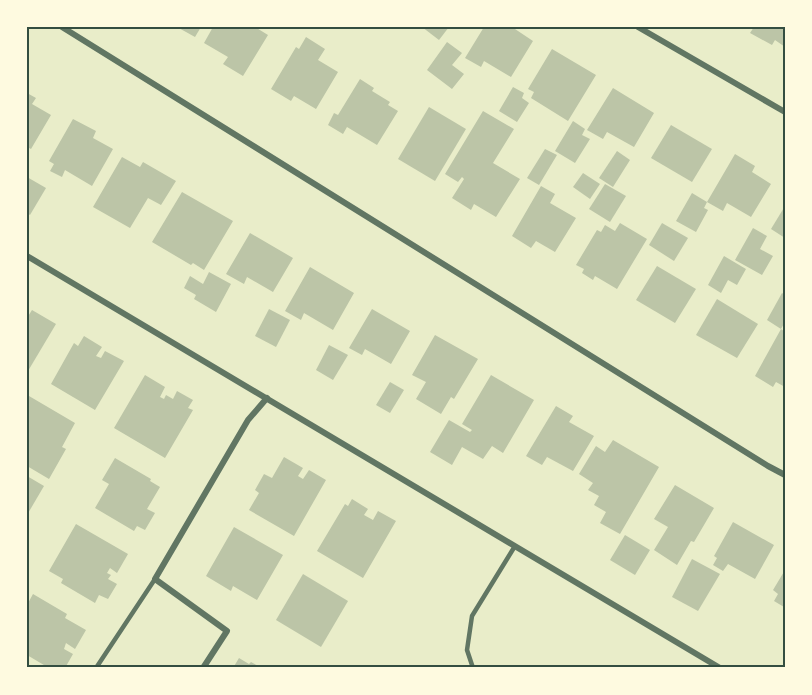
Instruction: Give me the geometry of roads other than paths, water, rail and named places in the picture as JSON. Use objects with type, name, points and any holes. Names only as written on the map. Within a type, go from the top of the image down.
[{"type":"street","points":[[62,27],[747,454],[785,475]]},
{"type":"street","points":[[638,27],[785,112]]},
{"type":"street","points":[[27,256],[720,668]]},
{"type":"street","points":[[203,668],[227,631],[155,579],[248,420],[267,398]]},
{"type":"lane","points":[[473,668],[467,650],[472,615],[515,546]]},
{"type":"lane","points":[[96,668],[155,579]]}]
